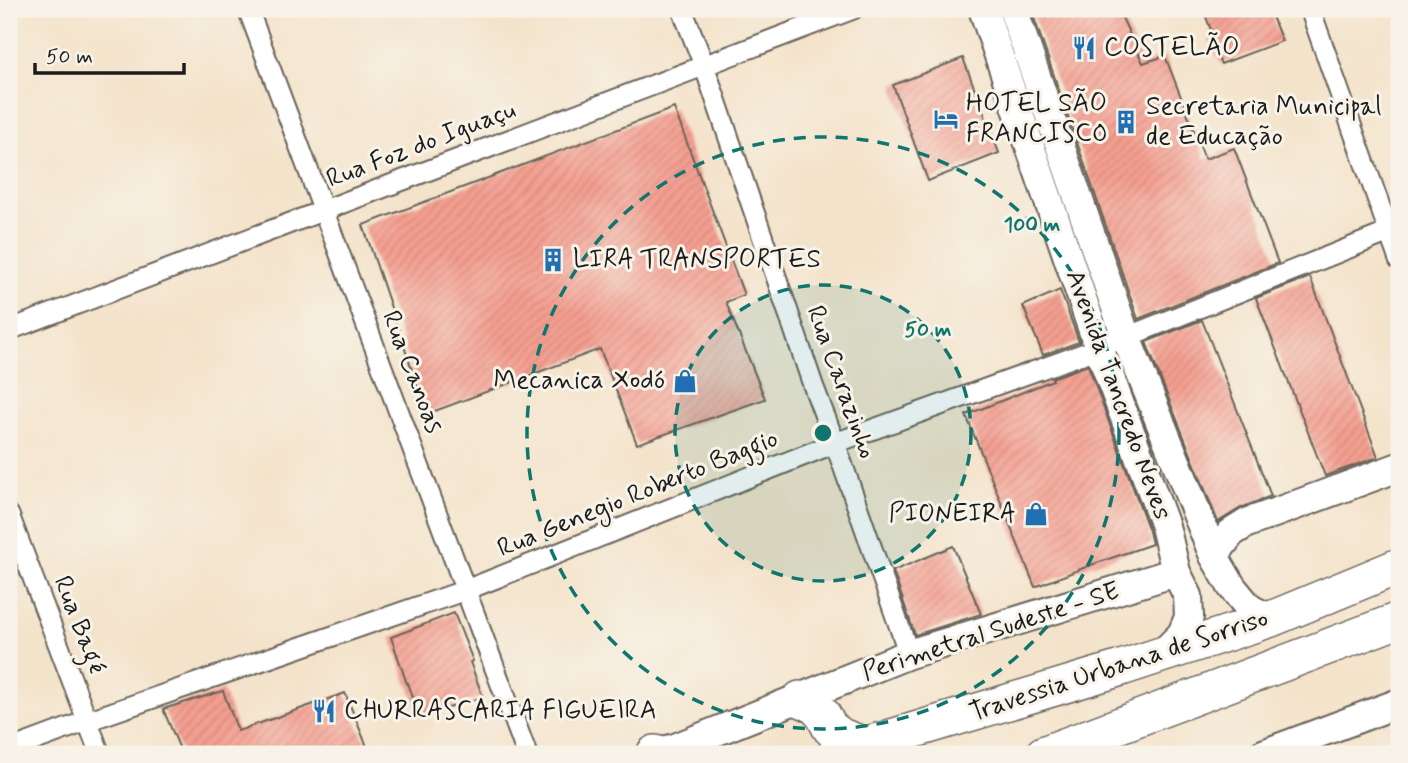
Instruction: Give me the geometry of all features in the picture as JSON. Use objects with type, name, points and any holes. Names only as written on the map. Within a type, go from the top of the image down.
[{"type":"highway","name":"Travessia Urbana de Sorriso","points":[[851,750],[1271,619],[1399,566]]},
{"type":"highway","name":"Travessia Urbana de Sorriso","points":[[1043,754],[1399,620]]},
{"type":"highway","points":[[800,699],[814,705],[830,728],[841,736],[851,750]]},
{"type":"street","name":"Rua Canoas","points":[[248,9],[527,754]]},
{"type":"street","name":"Rua Carazinho","points":[[682,9],[704,65],[813,385],[909,653]]},
{"type":"street","name":"Rua Foz do Iguaçu","points":[[9,330],[853,9]]},
{"type":"street","name":"Avenida Tancredo Neves","points":[[983,9],[1099,348],[1166,526],[1176,572],[1188,596],[1189,617],[1182,634],[1161,655]]},
{"type":"street","name":"Avenida Tancredo Neves","points":[[1013,9],[1126,337],[1214,556],[1231,587],[1250,609],[1271,619]]},
{"type":"street","points":[[1310,9],[1394,230],[1399,260]]},
{"type":"street","name":"Rua Genegio Roberto Baggio","points":[[9,750],[466,590],[835,443],[1099,348],[1394,230]]},
{"type":"street","points":[[1176,572],[1184,583],[1191,586],[1204,585],[1214,576],[1217,562],[1214,556],[1231,533],[1247,523],[1399,467]]},
{"type":"street","name":"Rua Bagé","points":[[9,515],[100,754]]},
{"type":"street","name":"Perimetral Sudeste - SE","points":[[653,754],[800,699],[909,653],[1176,572]]},
{"type":"street","points":[[1263,754],[1399,703]]},
{"type":"building","points":[[1031,9],[1118,9],[1143,63],[1165,56],[1205,159],[1234,148],[1278,263],[1138,319]]},
{"type":"building","points":[[1203,9],[1235,9],[1237,15],[1269,9],[1282,41],[1221,64],[1209,39],[1214,38]]},
{"type":"building","name":"HOTEL SÃO FRANCISCO","points":[[963,58],[999,153],[928,181],[893,85]]},
{"type":"building","name":"LIRA TRANSPORTES","points":[[674,108],[744,295],[726,302],[765,399],[637,444],[600,349],[427,414],[363,225]]},
{"type":"building","points":[[1310,277],[1378,457],[1325,476],[1256,298]]},
{"type":"building","points":[[1060,290],[1079,342],[1043,355],[1023,306]]},
{"type":"building","points":[[1202,320],[1271,496],[1241,508],[1218,522],[1146,342]]},
{"type":"building","name":"PIONEIRA","points":[[1088,365],[1152,544],[1035,587],[966,415]]},
{"type":"building","points":[[953,546],[981,614],[915,635],[893,571]]},
{"type":"building","points":[[454,613],[473,661],[470,662],[483,697],[420,717],[391,637]]},
{"type":"building","points":[[223,691],[238,731],[345,693],[370,754],[182,754],[163,709]]},
{"type":"place","name":"COSTELÃO","points":[[1084,48]]},
{"type":"place","name":"HOTEL SÃO FRANCISCO","points":[[946,119]]},
{"type":"place","name":"Secretaria Municipal de Educação","points":[[1126,122]]},
{"type":"place","name":"LIRA TRANSPORTES","points":[[553,260]]},
{"type":"place","name":"Mecanica Xodó","points":[[685,381]]},
{"type":"place","name":"PIONEIRA","points":[[1036,514]]},
{"type":"place","name":"CHURRASCARIA FIGUEIRA","points":[[324,711]]}]
